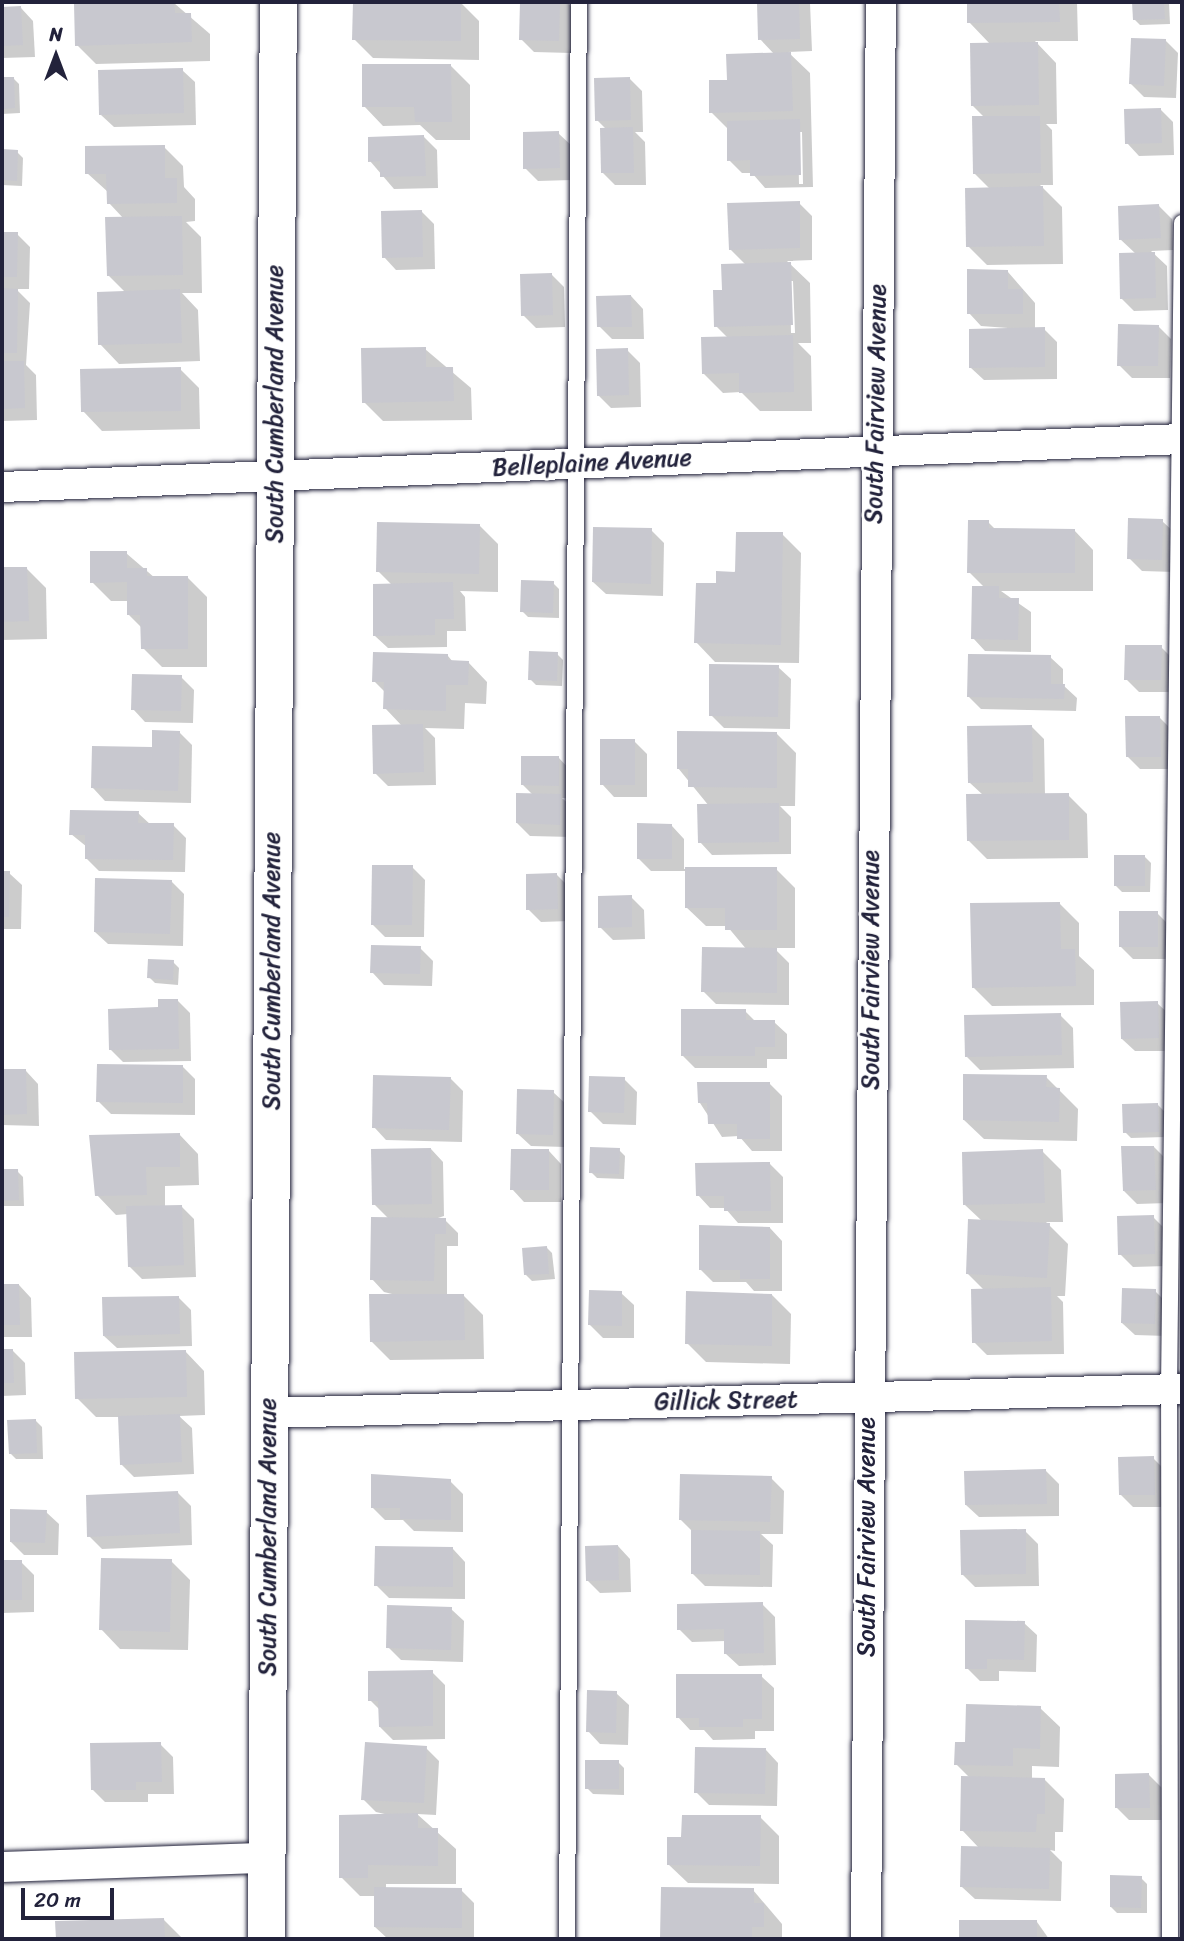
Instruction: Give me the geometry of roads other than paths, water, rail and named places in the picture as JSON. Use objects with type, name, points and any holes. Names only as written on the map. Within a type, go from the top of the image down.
[{"type":"street","name":"South Cumberland Avenue","points":[[266,1939],[278,2]]},
{"type":"street","name":"South Fairview Avenue","points":[[866,1939],[875,450],[881,2]]},
{"type":"street","name":"Belleplaine Avenue","points":[[2,487],[275,478],[875,450],[1182,439]]},
{"type":"street","name":"Gillick Street","points":[[269,1413],[1176,1389]]},
{"type":"street","points":[[2,1867],[266,1858]]},
{"type":"lane","points":[[567,1939],[579,2]]},
{"type":"lane","points":[[1170,1939],[1176,1389],[1182,223]]}]
